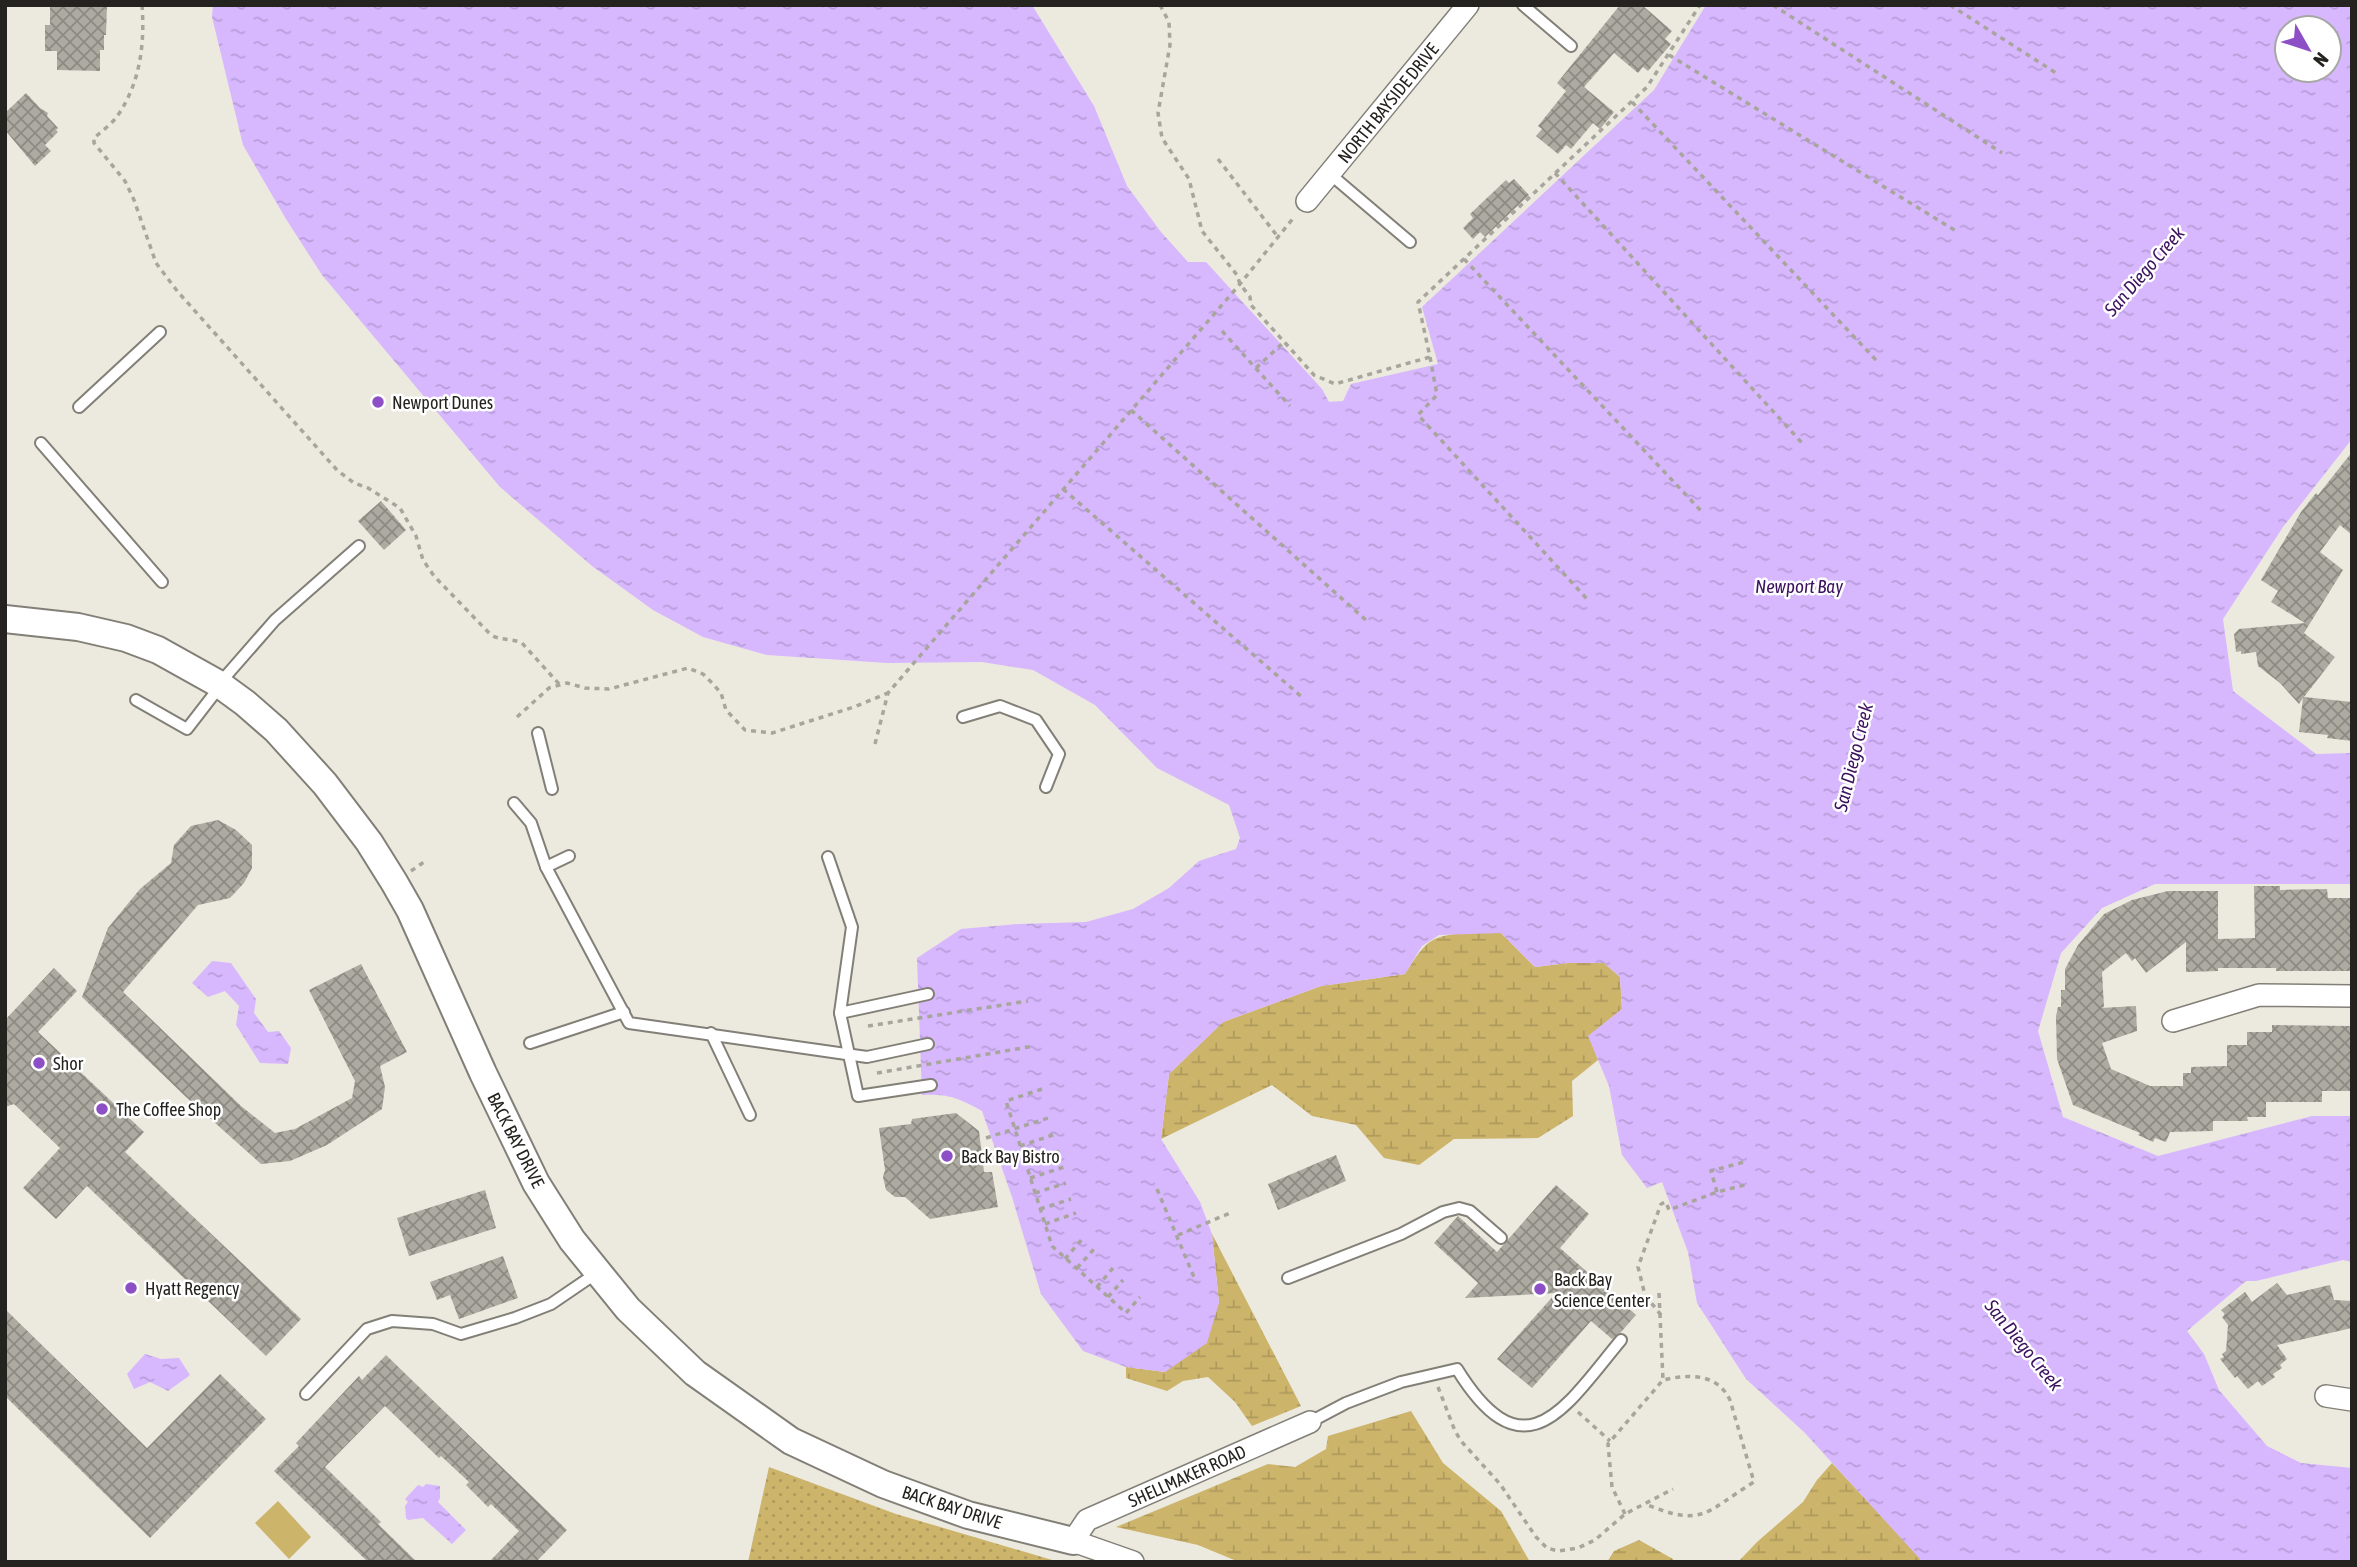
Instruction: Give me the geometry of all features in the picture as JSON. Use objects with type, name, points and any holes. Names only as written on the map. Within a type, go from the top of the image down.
[{"type":"street","name":"NORTH BAYSIDE DRIVE","points":[[1307,201],[1468,5]]},
{"type":"street","name":"BACK BAY DRIVE","points":[[5,619],[78,627],[126,638],[169,656],[220,685],[276,730],[325,784],[369,842],[410,910],[482,1073],[536,1183],[572,1240],[628,1309],[695,1373],[791,1441],[883,1484],[968,1516],[1073,1541],[1133,1562]]},
{"type":"street","points":[[2173,1021],[2259,995],[2352,996]]},
{"type":"street","points":[[2326,1396],[2352,1399]]},
{"type":"street","name":"SHELLMAKER ROAD","points":[[1073,1541],[1087,1520],[1310,1422]]},
{"type":"lane","points":[[1523,5],[1571,46]]},
{"type":"lane","points":[[1330,174],[1410,242]]},
{"type":"lane","points":[[79,407],[160,332]]},
{"type":"lane","points":[[41,443],[162,582]]},
{"type":"lane","points":[[136,700],[187,729],[220,685],[275,621],[359,546]]},
{"type":"lane","points":[[963,717],[1000,706],[1036,720],[1059,754],[1046,787]]},
{"type":"lane","points":[[538,733],[552,789]]},
{"type":"lane","points":[[514,803],[531,823],[545,867],[629,1023],[867,1057],[928,1044]]},
{"type":"lane","points":[[545,867],[569,856]]},
{"type":"lane","points":[[828,857],[852,927],[840,1013],[858,1096],[931,1085]]},
{"type":"lane","points":[[840,1013],[928,994]]},
{"type":"lane","points":[[530,1042],[624,1012]]},
{"type":"lane","points":[[711,1033],[750,1115]]},
{"type":"lane","points":[[1288,1278],[1401,1234],[1443,1212],[1459,1208],[1470,1211],[1500,1238]]},
{"type":"lane","points":[[306,1394],[367,1329],[393,1321],[433,1324],[461,1334],[551,1304],[598,1272]]},
{"type":"lane","points":[[1310,1422],[1346,1403],[1390,1386],[1457,1369],[1470,1390],[1500,1420],[1528,1426],[1541,1423],[1568,1404],[1621,1340]]},
{"type":"path","points":[[142,5],[142,53],[136,76],[117,117],[94,138],[94,143],[125,181],[156,263],[178,292],[337,470],[354,483],[368,488],[400,508],[416,536],[423,561],[434,576],[491,635],[500,640],[514,639],[522,643],[560,685]]},
{"type":"path","points":[[1160,5],[1169,22],[1170,45],[1158,113],[1162,138],[1189,179],[1202,231],[1237,275],[1250,297],[1251,305],[1314,374],[1335,384],[1430,357]]},
{"type":"path","points":[[1587,599],[1418,415],[1437,395],[1418,302],[1647,87],[1700,5]]},
{"type":"path","points":[[1773,5],[2002,153]]},
{"type":"path","points":[[1950,5],[2056,72]]},
{"type":"path","points":[[1669,55],[1956,231]]},
{"type":"path","points":[[1632,102],[1876,360]]},
{"type":"path","points":[[1218,159],[1279,237]]},
{"type":"path","points":[[1555,173],[1803,444]]},
{"type":"path","points":[[875,744],[888,693],[1240,284],[1307,201]]},
{"type":"path","points":[[1464,259],[1704,514]]},
{"type":"path","points":[[1223,331],[1290,406]]},
{"type":"path","points":[[1256,368],[1284,342]]},
{"type":"path","points":[[1131,410],[1368,622]]},
{"type":"path","points":[[1063,489],[1303,698]]},
{"type":"path","points":[[517,717],[549,688],[567,683],[585,688],[609,689],[688,668],[703,674],[721,693],[726,710],[745,730],[772,733],[854,707],[888,693]]},
{"type":"path","points":[[868,1026],[1028,1001]]},
{"type":"path","points":[[877,1073],[1034,1045]]},
{"type":"path","points":[[1042,1089],[1006,1101],[1052,1246],[1126,1313],[1140,1297]]},
{"type":"path","points":[[986,1138],[1048,1118]]},
{"type":"path","points":[[1020,1146],[1056,1134]]},
{"type":"path","points":[[1025,1162],[1060,1151]]},
{"type":"path","points":[[1717,1192],[1711,1171],[1744,1162]]},
{"type":"path","points":[[1030,1178],[1064,1167]]},
{"type":"path","points":[[1035,1193],[1066,1183]]},
{"type":"path","points":[[1661,1315],[1645,1295],[1637,1267],[1661,1204],[1666,1202],[1669,1210],[1717,1192],[1749,1184]]},
{"type":"path","points":[[1157,1189],[1196,1282]]},
{"type":"path","points":[[1040,1209],[1071,1199]]},
{"type":"path","points":[[1045,1224],[1076,1213]]},
{"type":"path","points":[[1177,1236],[1230,1213]]},
{"type":"path","points":[[1065,1259],[1083,1238]]},
{"type":"path","points":[[1077,1269],[1094,1249]]},
{"type":"path","points":[[1097,1287],[1113,1268]]},
{"type":"path","points":[[1108,1297],[1123,1280]]},
{"type":"path","points":[[1659,1293],[1663,1380]]},
{"type":"path","points":[[1433,1375],[1455,1432],[1500,1484],[1513,1506],[1547,1548],[1558,1551],[1578,1548],[1595,1540],[1625,1514],[1673,1489]]},
{"type":"path","points":[[1625,1514],[1612,1487],[1607,1447],[1610,1441],[1663,1380],[1698,1376],[1709,1379],[1726,1391],[1754,1482],[1698,1516],[1686,1517],[1645,1504]]},
{"type":"path","points":[[1568,1404],[1610,1441]]},
{"type":"green space","points":[[1501,933],[1535,967],[1604,963],[1620,977],[1622,1009],[1589,1036],[1598,1060],[1572,1081],[1573,1116],[1538,1138],[1454,1139],[1419,1165],[1384,1158],[1356,1125],[1312,1116],[1272,1085],[1161,1139],[1169,1074],[1223,1022],[1321,986],[1405,974],[1419,953],[1432,941],[1447,935]]},
{"type":"green space","points":[[1212,1234],[1301,1406],[1252,1426],[1235,1402],[1208,1377],[1183,1381],[1167,1391],[1126,1378],[1126,1367],[1165,1372],[1219,1303]]},
{"type":"green space","points":[[1411,1411],[1443,1463],[1501,1511],[1530,1562],[1239,1562],[1198,1545],[1116,1527],[1268,1464],[1295,1467],[1326,1449],[1328,1436]]},
{"type":"green space","points":[[1832,1463],[1921,1559],[1918,1562],[1738,1562],[1803,1502]]},
{"type":"green space","points":[[769,1467],[896,1514],[1059,1562],[748,1562]]},
{"type":"green space","points":[[278,1501],[311,1537],[289,1559],[255,1523]]},
{"type":"green space","points":[[1639,1540],[1674,1562],[1607,1562],[1614,1551]]},
{"type":"water","name":"Newport Bay","points":[[213,5],[1032,5],[1094,106],[1127,186],[1161,232],[1188,262],[1206,262],[1322,389],[1329,402],[1343,401],[1351,384],[1438,364],[1422,307],[1654,90],[1706,5],[2352,5],[2352,439],[2283,527],[2223,619],[2233,691],[2316,754],[2352,753],[2352,884],[2155,884],[2102,908],[2061,953],[2038,1031],[2063,1117],[2158,1156],[2312,1116],[2352,1116],[2352,1262],[2343,1260],[2256,1281],[2246,1281],[2187,1331],[2204,1354],[2219,1390],[2267,1446],[2301,1463],[2352,1468],[2352,1562],[1918,1562],[1920,1559],[1804,1432],[1746,1379],[1697,1303],[1688,1252],[1662,1182],[1647,1188],[1622,1155],[1609,1086],[1588,1036],[1622,1009],[1620,977],[1604,963],[1535,967],[1501,933],[1439,935],[1422,946],[1405,974],[1321,986],[1223,1022],[1169,1074],[1161,1139],[1200,1202],[1212,1234],[1219,1303],[1207,1343],[1165,1372],[1126,1367],[1083,1351],[1041,1294],[1012,1197],[982,1111],[954,1098],[922,1095],[917,958],[961,929],[1086,922],[1133,909],[1169,888],[1199,861],[1236,849],[1240,838],[1229,805],[1157,768],[1095,705],[1033,670],[982,662],[887,663],[767,655],[703,637],[653,610],[592,566],[500,487],[322,275],[243,145],[212,17]]},
{"type":"water","points":[[212,961],[231,963],[256,999],[254,1013],[268,1032],[279,1031],[291,1048],[288,1064],[260,1063],[236,1025],[239,1006],[225,991],[208,997],[192,983]]},
{"type":"water","points":[[145,1354],[161,1359],[179,1358],[190,1375],[168,1391],[150,1382],[134,1389],[127,1374]]},
{"type":"water","points":[[426,1484],[440,1486],[438,1502],[466,1530],[452,1544],[423,1518],[406,1518],[405,1506],[408,1502],[405,1499],[418,1485],[423,1487]]},
{"type":"building","points":[[50,5],[107,5],[104,50],[100,50],[100,71],[57,70],[57,51],[45,51],[45,25],[50,25]]},
{"type":"building","points":[[1620,5],[1642,5],[1672,31],[1665,39],[1671,44],[1648,71],[1643,67],[1638,73],[1614,53],[1584,87],[1614,112],[1600,129],[1593,123],[1571,149],[1566,145],[1558,154],[1536,136],[1542,129],[1538,126],[1566,91],[1557,83]]},
{"type":"building","points":[[26,93],[48,113],[47,116],[58,128],[58,132],[45,145],[51,151],[35,166],[5,130],[5,113]]},
{"type":"building","points":[[1514,179],[1529,195],[1485,237],[1480,232],[1473,239],[1463,228],[1473,218],[1470,214],[1506,180],[1509,183]]},
{"type":"building","points":[[2352,452],[2352,535],[2340,525],[2320,552],[2343,570],[2304,633],[2335,657],[2304,697],[2352,702],[2352,741],[2299,732],[2303,698],[2299,704],[2280,683],[2258,666],[2256,652],[2236,652],[2234,634],[2239,629],[2305,623],[2271,602],[2278,591],[2261,580],[2301,512]]},
{"type":"building","points":[[381,501],[406,530],[384,550],[358,521]]},
{"type":"building","points":[[218,820],[236,830],[252,845],[252,868],[244,883],[230,898],[198,905],[123,992],[241,1106],[275,1133],[295,1129],[352,1098],[355,1081],[309,990],[361,964],[407,1052],[380,1066],[385,1087],[382,1109],[327,1145],[290,1161],[261,1164],[186,1097],[82,997],[108,928],[140,889],[171,863],[174,845],[191,826]]},
{"type":"building","points":[[2254,886],[2280,886],[2280,890],[2327,889],[2328,898],[2352,898],[2352,971],[2218,968],[2218,971],[2186,972],[2186,942],[2146,973],[2135,958],[2132,961],[2126,953],[2102,972],[2104,1007],[2101,1008],[2136,1006],[2137,1031],[2102,1043],[2111,1069],[2150,1086],[2183,1086],[2183,1073],[2191,1073],[2191,1067],[2227,1066],[2227,1045],[2247,1045],[2247,1032],[2272,1032],[2272,1025],[2352,1026],[2352,1091],[2322,1091],[2322,1102],[2266,1102],[2266,1117],[2247,1117],[2248,1121],[2213,1121],[2213,1131],[2170,1132],[2166,1142],[2155,1138],[2153,1142],[2138,1135],[2140,1133],[2073,1105],[2057,1059],[2056,1016],[2058,1007],[2061,1007],[2061,990],[2065,990],[2065,969],[2078,945],[2104,914],[2132,900],[2168,891],[2218,891],[2218,939],[2255,938]]},
{"type":"building","points":[[54,968],[77,991],[38,1032],[144,1132],[125,1152],[301,1319],[266,1356],[87,1186],[56,1219],[23,1188],[60,1148],[14,1104],[5,1107],[5,1020]]},
{"type":"building","points":[[956,1113],[979,1131],[984,1172],[992,1172],[998,1207],[930,1219],[905,1197],[895,1197],[886,1190],[879,1128],[911,1124],[912,1119]]},
{"type":"building","points":[[1336,1155],[1346,1181],[1278,1210],[1268,1184]]},
{"type":"building","name":"Back Bay Science Center","points":[[1556,1185],[1589,1214],[1560,1248],[1636,1315],[1612,1339],[1591,1321],[1532,1388],[1497,1359],[1556,1293],[1465,1298],[1478,1283],[1434,1243],[1458,1216],[1497,1252]]},
{"type":"building","points":[[485,1190],[496,1228],[409,1256],[397,1218]]},
{"type":"building","points":[[503,1256],[518,1298],[459,1319],[450,1295],[437,1300],[430,1282]]},
{"type":"building","points":[[2277,1283],[2287,1295],[2330,1285],[2334,1300],[2352,1301],[2352,1328],[2277,1345],[2287,1359],[2280,1365],[2282,1368],[2262,1386],[2258,1381],[2248,1389],[2220,1359],[2226,1351],[2228,1325],[2221,1310],[2245,1292],[2252,1302]]},
{"type":"building","points":[[5,1309],[147,1448],[220,1374],[266,1419],[150,1538],[5,1396]]},
{"type":"building","points":[[386,1355],[567,1530],[536,1562],[489,1562],[519,1531],[491,1504],[488,1507],[466,1485],[469,1482],[441,1456],[439,1458],[385,1406],[325,1467],[417,1562],[368,1562],[274,1471],[299,1446],[296,1443],[359,1376],[362,1380]]},
{"type":"place","name":"Newport Dunes","points":[[378,402]]},
{"type":"place","name":"Shor","points":[[39,1063]]},
{"type":"place","name":"The Coffee Shop","points":[[102,1109]]},
{"type":"place","name":"Back Bay Bistro","points":[[947,1156]]},
{"type":"place","name":"Hyatt Regency","points":[[131,1288]]},
{"type":"place","name":"Back Bay Science Center","points":[[1540,1289]]},
{"type":"water label","name":"San Diego Creek","points":[[2144,271]]},
{"type":"water label","name":"San Diego Creek","points":[[1853,757]]},
{"type":"water label","name":"San Diego Creek","points":[[2024,1345]]}]
